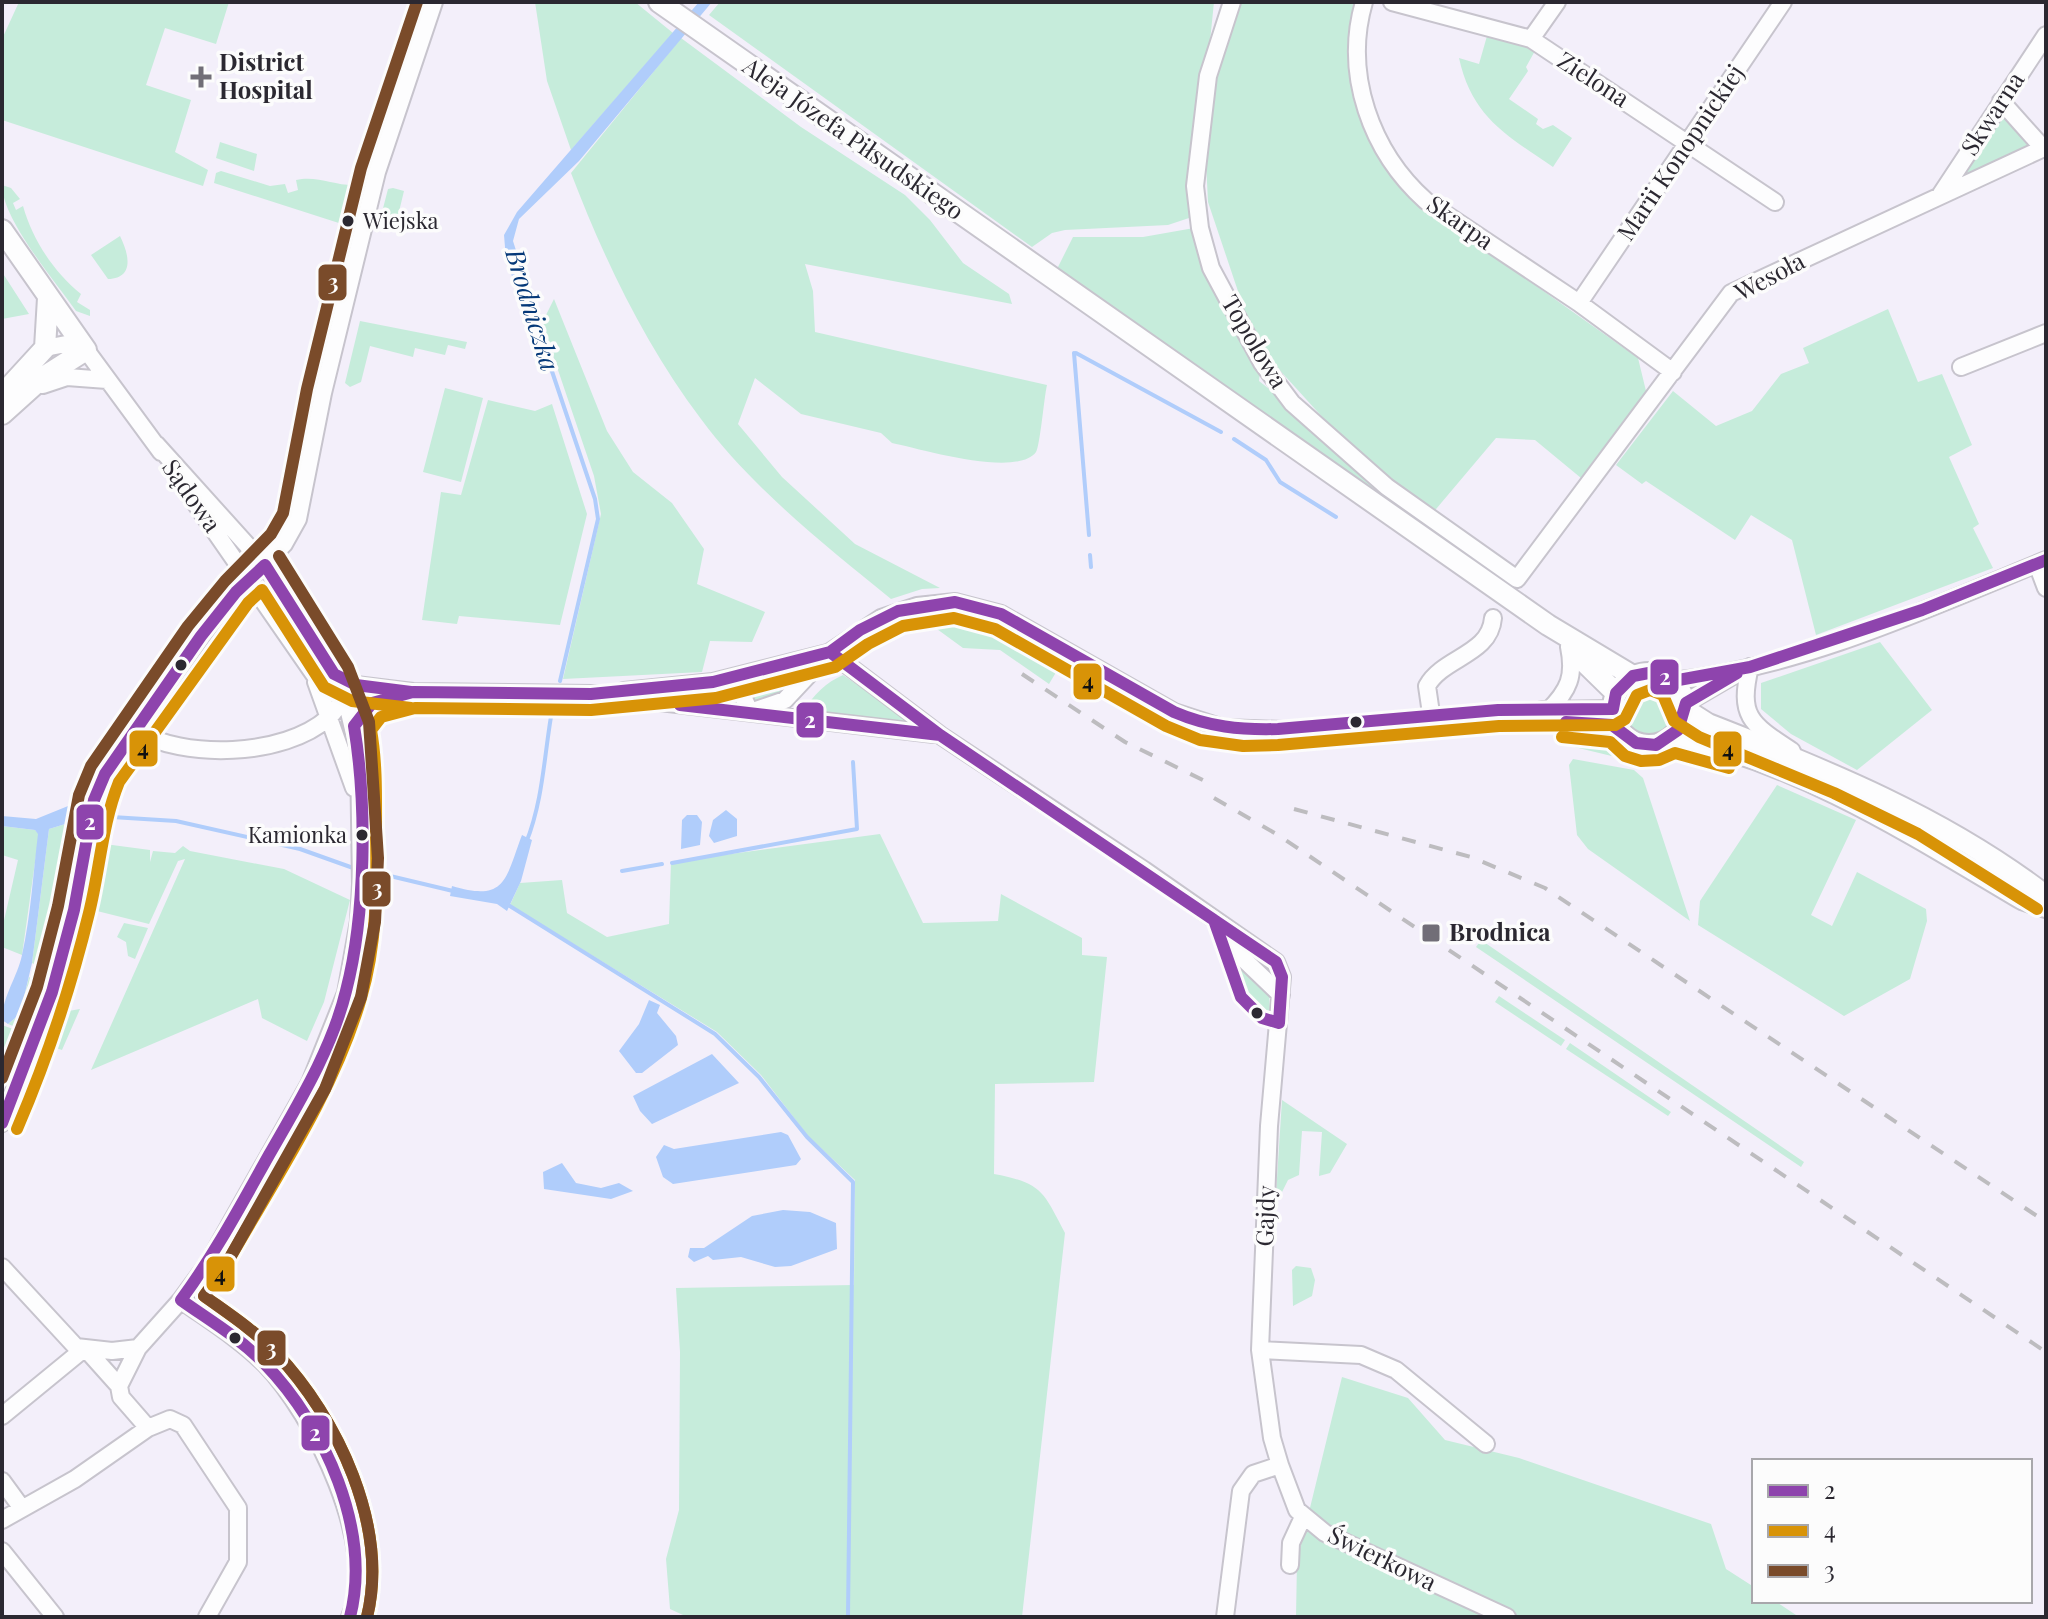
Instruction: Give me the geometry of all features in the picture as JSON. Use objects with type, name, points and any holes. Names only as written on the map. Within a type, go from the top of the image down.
[{"type":"main road","name":"Aleja Józefa Piłsudskiego","points":[[659,2],[1548,625]]},
{"type":"main road","name":"Sądowa","points":[[2,230],[86,350]]},
{"type":"main road","points":[[2,414],[45,348],[48,298]]},
{"type":"main road","points":[[12,396],[86,350]]},
{"type":"main road","points":[[1548,625],[1569,647],[1615,709],[1633,742],[1644,745],[1665,742],[1674,736],[1686,706]]},
{"type":"main road","points":[[1548,625],[1633,676],[1654,672],[1673,681],[1686,706],[1708,724],[1813,765],[1915,814],[2046,896]]},
{"type":"main road","points":[[1615,709],[1633,676]]},
{"type":"main road","points":[[1674,736],[1699,741],[1838,794],[2022,899],[2046,907]]},
{"type":"street","points":[[2,1123],[52,992],[74,910],[94,800],[105,774],[201,636],[292,533],[303,504],[323,393],[377,172],[434,2]]},
{"type":"street","name":"Topolowa","points":[[1232,2],[1208,76],[1195,186],[1200,228],[1211,268],[1269,373],[1292,403],[1387,487],[1517,579]]},
{"type":"street","name":"Skarpa","points":[[1364,2],[1358,39],[1359,80],[1377,137],[1403,180],[1426,201],[1579,303],[1673,372]]},
{"type":"street","name":"Zielona","points":[[1392,2],[1531,39],[1775,202]]},
{"type":"street","points":[[1531,39],[1549,2]]},
{"type":"street","points":[[1531,39],[1557,2]]},
{"type":"street","name":"Marii Konopnickiej","points":[[1579,303],[1783,2]]},
{"type":"street","name":"Skwarna","points":[[1941,194],[2046,35]]},
{"type":"street","name":"Wesoła","points":[[1517,579],[1731,293],[2044,147],[2001,101]]},
{"type":"street","points":[[1961,367],[2046,333]]},
{"type":"street","points":[[45,348],[66,344],[86,350]]},
{"type":"street","name":"Sądowa","points":[[86,350],[156,444],[312,673],[355,695]]},
{"type":"street","points":[[12,396],[56,378],[107,380]]},
{"type":"street","name":"Sądowa","points":[[156,444],[265,565],[334,674],[355,695]]},
{"type":"street","points":[[1673,681],[1750,667],[1922,610],[2041,562],[2046,588]]},
{"type":"street","points":[[750,712],[785,700],[830,652],[887,615],[917,606],[955,602],[1001,614],[1174,712],[1202,724],[1223,728],[1278,729],[1524,719],[1615,709]]},
{"type":"street","points":[[1432,721],[1427,686],[1432,678],[1485,640],[1493,618]]},
{"type":"street","points":[[1548,711],[1569,687],[1573,665],[1569,647]]},
{"type":"street","points":[[591,694],[713,682],[830,652]]},
{"type":"street","points":[[830,652],[940,735]]},
{"type":"street","points":[[1686,706],[1750,667]]},
{"type":"street","points":[[1750,667],[1744,702],[1751,721],[1813,765]]},
{"type":"street","points":[[312,673],[358,800]]},
{"type":"street","points":[[750,712],[742,694],[753,674]]},
{"type":"street","points":[[135,730],[150,740],[221,751],[244,750],[294,736],[330,717],[355,695],[413,692],[591,694],[940,735]]},
{"type":"street","points":[[119,1386],[138,1348],[181,1300],[209,1262],[310,1083],[346,993],[359,921],[362,859],[355,695]]},
{"type":"street","points":[[354,726],[355,695]]},
{"type":"street","points":[[1432,721],[1498,710],[1615,709]]},
{"type":"street","points":[[330,717],[345,727],[357,744]]},
{"type":"street","name":"Gajdy","points":[[940,735],[1214,920],[1233,949],[1281,995],[1269,1126],[1260,1350],[1272,1438]]},
{"type":"street","points":[[2,1267],[76,1347],[112,1351],[138,1348]]},
{"type":"street","points":[[181,1300],[253,1353],[278,1379],[300,1412],[338,1481],[350,1519],[357,1598],[363,1617]]},
{"type":"street","points":[[85,1348],[119,1386],[121,1397],[148,1428]]},
{"type":"street","points":[[2,1416],[85,1348]]},
{"type":"street","points":[[1260,1350],[1361,1355],[1396,1370],[1486,1444]]},
{"type":"street","points":[[2,1520],[75,1479],[148,1428],[170,1419],[183,1425],[238,1508],[238,1562],[207,1617]]},
{"type":"street","name":"Świerkowa","points":[[1272,1438],[1280,1465],[1303,1517],[1357,1549],[1507,1617]]},
{"type":"street","points":[[1225,1617],[1241,1491],[1253,1474],[1280,1465]]},
{"type":"street","points":[[2,1481],[21,1507]]},
{"type":"street","name":"Świerkowa","points":[[1290,1565],[1291,1543],[1303,1517]]},
{"type":"street","points":[[2,1551],[55,1617]]},
{"type":"street","points":[[350,1617],[357,1598]]},
{"type":"green space","points":[[19,2],[229,2],[216,44],[165,28],[146,85],[191,100],[175,152],[208,170],[203,186],[2,120],[2,39]]},
{"type":"green space","points":[[535,2],[635,2],[673,33],[571,150],[547,81]]},
{"type":"green space","points":[[720,2],[1214,2],[1192,217],[1168,225],[1065,230],[1052,233],[1032,247],[709,15]]},
{"type":"green space","points":[[1223,2],[1356,2],[1349,53],[1350,79],[1363,127],[1388,172],[1404,192],[1638,358],[1646,391],[1581,478],[1535,440],[1496,438],[1431,515],[1335,431],[1265,354],[1245,312],[1208,202],[1205,143]]},
{"type":"green space","points":[[1487,36],[1536,49],[1526,67],[1528,71],[1509,99],[1538,119],[1536,124],[1543,129],[1553,125],[1572,138],[1553,167],[1493,123],[1473,95],[1459,58],[1479,64]]},
{"type":"green space","points":[[681,38],[801,127],[905,195],[930,220],[963,263],[1009,294],[1012,304],[805,264],[813,291],[815,332],[1047,385],[1036,452],[1026,459],[1010,462],[968,460],[892,443],[881,433],[801,414],[755,378],[738,424],[782,477],[855,544],[940,588],[922,589],[891,599],[816,537],[743,469],[681,391],[644,331],[612,269],[571,173]]},
{"type":"green space","points":[[2001,114],[2030,147],[1962,176]]},
{"type":"green space","points":[[220,142],[257,154],[254,171],[216,158]]},
{"type":"green space","points":[[221,171],[270,186],[285,184],[288,193],[298,190],[296,180],[304,179],[356,185],[345,225],[214,183],[216,173]]},
{"type":"green space","points":[[2,185],[11,188],[20,199],[13,203],[16,210],[23,206],[53,266],[81,294],[77,302],[90,310],[90,316],[76,311],[31,250],[11,215]]},
{"type":"green space","points":[[388,189],[404,191],[396,224],[380,220]]},
{"type":"green space","points":[[1194,228],[1260,371],[1259,381],[1514,584],[1511,590],[1057,269],[1073,237],[1143,237]]},
{"type":"green space","points":[[120,236],[128,263],[123,274],[108,279],[91,255]]},
{"type":"green space","points":[[2,272],[29,314],[2,319]]},
{"type":"green space","points":[[554,299],[607,431],[633,472],[672,503],[704,549],[697,584],[765,612],[752,642],[710,641],[702,672],[563,679],[601,514],[594,476],[542,323]]},
{"type":"green space","points":[[1888,309],[1918,382],[1942,374],[1972,445],[1949,457],[1979,524],[1973,528],[1993,568],[1816,635],[1792,540],[1751,515],[1735,540],[1646,481],[1642,484],[1616,465],[1673,391],[1716,426],[1752,411],[1781,374],[1809,363],[1803,348]]},
{"type":"green space","points":[[360,321],[467,342],[465,349],[448,345],[445,355],[415,348],[413,357],[370,346],[361,382],[350,387],[345,383]]},
{"type":"green space","points":[[445,388],[483,398],[461,482],[423,472]]},
{"type":"green space","points":[[488,400],[535,411],[552,404],[587,514],[560,625],[459,616],[457,624],[422,620],[441,492],[461,495]]},
{"type":"green space","points":[[941,618],[985,623],[1061,664],[1049,684],[1000,650],[963,648],[926,621]]},
{"type":"green space","points":[[1880,642],[1932,710],[1857,770],[1791,734],[1761,709],[1761,683]]},
{"type":"green space","points":[[807,665],[773,696],[757,702],[751,697],[750,685],[756,680]]},
{"type":"green space","points":[[843,675],[906,718],[906,722],[805,711],[821,690]]},
{"type":"green space","points":[[1648,682],[1666,690],[1674,708],[1666,726],[1648,734],[1630,726],[1622,708],[1630,690]]},
{"type":"green space","points":[[737,686],[738,704],[682,698],[683,695]]},
{"type":"green space","points":[[1587,738],[1625,757],[1624,759],[1562,744]]},
{"type":"green space","points":[[1573,759],[1634,770],[1643,778],[1690,921],[1588,849],[1577,835],[1569,765]]},
{"type":"green space","points":[[1777,785],[1856,820],[1811,915],[1832,926],[1857,872],[1926,909],[1927,921],[1910,979],[1844,1016],[1698,925],[1700,901]]},
{"type":"green space","points":[[75,821],[43,969],[32,963],[49,829]]},
{"type":"green space","points":[[2,826],[35,830],[39,834],[22,955],[2,947],[2,929],[18,860],[2,855]]},
{"type":"green space","points":[[880,834],[923,923],[998,921],[1001,894],[1082,938],[1082,955],[1107,957],[1094,1082],[995,1084],[994,1174],[1022,1181],[1039,1191],[1065,1233],[1022,1617],[683,1615],[670,1609],[666,1559],[679,1510],[680,1352],[676,1288],[854,1285],[855,1180],[808,1136],[761,1075],[717,1032],[510,905],[520,883],[562,880],[567,913],[607,937],[669,924],[671,862]]},
{"type":"green space","points":[[97,843],[150,850],[150,862],[153,851],[175,853],[183,846],[190,851],[284,869],[350,900],[324,1002],[307,1041],[262,1018],[258,999],[91,1070],[185,859],[178,861],[149,924],[85,908]]},
{"type":"green space","points":[[124,923],[148,928],[135,959],[128,956],[126,942],[117,937]]},
{"type":"green space","points":[[1481,940],[1804,1162],[1801,1167],[1476,947]]},
{"type":"green space","points":[[1235,965],[1269,989],[1270,1013],[1262,1013],[1249,1004],[1237,981]]},
{"type":"green space","points":[[29,977],[43,985],[30,1026],[23,1030],[8,1024],[20,1014]]},
{"type":"green space","points":[[1499,996],[1565,1040],[1561,1046],[1495,1002]]},
{"type":"green space","points":[[80,1009],[62,1050],[45,1044],[57,1013]]},
{"type":"green space","points":[[2,1025],[24,1033],[2,1088]]},
{"type":"green space","points":[[1570,1043],[1671,1112],[1668,1116],[1566,1049]]},
{"type":"green space","points":[[1282,1100],[1347,1144],[1330,1173],[1319,1176],[1322,1132],[1302,1131],[1299,1175],[1288,1180],[1282,1192],[1276,1194]]},
{"type":"green space","points":[[1296,1266],[1311,1268],[1315,1280],[1312,1296],[1293,1306],[1292,1270]]},
{"type":"green space","points":[[1342,1377],[1408,1398],[1445,1440],[1519,1458],[1711,1524],[1726,1569],[1752,1586],[1752,1603],[1778,1603],[1799,1617],[1296,1617],[1297,1561]]},
{"type":"water","points":[[699,2],[712,2],[579,161],[519,219],[513,241],[538,319],[528,323],[506,259],[504,235],[517,212]]},
{"type":"water","points":[[73,804],[75,821],[49,829],[32,963],[20,1014],[8,1024],[2,1020],[3,1012],[25,940],[38,834],[35,830],[2,826],[2,816],[36,819]]},
{"type":"water","points":[[726,810],[737,819],[737,836],[714,843],[709,836],[713,820]]},
{"type":"water","points":[[687,815],[697,815],[702,822],[700,845],[681,849],[682,820]]},
{"type":"water","points":[[522,835],[532,840],[521,881],[507,911],[497,904],[450,896],[452,886],[483,891],[501,883]]},
{"type":"water","points":[[649,1000],[660,1005],[657,1013],[676,1036],[678,1045],[642,1073],[636,1073],[619,1051],[639,1024]]},
{"type":"water","points":[[712,1054],[739,1083],[652,1124],[640,1111],[633,1096]]},
{"type":"water","points":[[781,1132],[788,1135],[801,1159],[796,1165],[673,1184],[663,1177],[656,1157],[664,1145],[674,1149]]},
{"type":"water","points":[[562,1163],[576,1183],[601,1188],[619,1183],[633,1191],[611,1199],[544,1189],[543,1172]]},
{"type":"water","points":[[783,1210],[810,1212],[836,1223],[837,1249],[791,1266],[775,1267],[741,1257],[713,1260],[708,1256],[694,1262],[688,1257],[690,1248],[704,1248],[752,1216]]},
{"type":"waterway","name":"Brodniczka","points":[[534,318],[595,499],[598,519],[560,681]]},
{"type":"waterway","points":[[1074,353],[1089,535]]},
{"type":"waterway","points":[[1076,353],[1221,432]]},
{"type":"waterway","points":[[1234,439],[1266,460],[1280,482],[1336,517]]},
{"type":"waterway","points":[[1090,555],[1091,567]]},
{"type":"waterway","name":"Brodniczka","points":[[526,843],[540,792],[553,705]]},
{"type":"waterway","points":[[672,863],[857,829],[853,762]]},
{"type":"waterway","name":"Brodniczka","points":[[96,816],[176,821],[300,849],[356,869]]},
{"type":"waterway","points":[[622,871],[662,864]]},
{"type":"waterway","name":"Brodniczka","points":[[365,870],[453,891]]},
{"type":"waterway","points":[[505,903],[715,1034],[759,1077],[807,1137],[853,1182],[848,1617]]},
{"type":"railway","points":[[1022,674],[1125,742],[1209,783]]},
{"type":"railway","points":[[1214,798],[1278,835],[2046,1352]]},
{"type":"railway","points":[[1294,809],[1471,857],[1545,888],[2046,1222]]},
{"type":"transit line","name":"3","points":[[2,1078],[37,987],[58,906],[79,795],[91,766],[188,626],[225,581],[271,534],[283,513],[307,389],[361,168],[417,2]]},
{"type":"transit line","name":"3","points":[[279,556],[348,667],[369,722],[378,858],[375,922],[361,997],[325,1089],[223,1270],[204,1296],[251,1330],[276,1353],[299,1379],[338,1441],[364,1511],[371,1547],[372,1582],[367,1617]]},
{"type":"transit line","name":"2","points":[[181,1300],[227,1229],[302,1096],[340,1013],[353,961],[361,894],[361,789],[354,726],[372,703],[413,692],[591,694],[713,682],[830,652],[860,630],[898,611],[955,602],[1001,614],[1174,712],[1225,726],[1278,729],[1498,710],[1613,709],[1616,693],[1633,676],[1654,672],[1673,681],[1750,667],[1922,610],[2046,560]]},
{"type":"transit line","name":"2","points":[[265,565],[334,674],[356,685],[411,692]]},
{"type":"transit line","name":"2","points":[[2,1123],[52,992],[74,910],[94,800],[105,774],[201,636],[236,592],[265,565]]},
{"type":"transit line","name":"4","points":[[17,1129],[48,1049],[74,968],[119,782],[248,603],[262,590],[324,687],[352,701],[411,708]]},
{"type":"transit line","name":"4","points":[[367,1617],[372,1582],[371,1547],[364,1511],[338,1441],[299,1379],[276,1353],[251,1330],[204,1296],[223,1270],[318,1104],[335,1069],[361,998],[370,958],[376,896],[376,782],[371,730],[381,717],[415,708],[591,710],[716,698],[835,667],[868,644],[903,626],[954,618],[995,629],[1166,726],[1200,740],[1243,746],[1499,726],[1615,725],[1625,719],[1637,695],[1650,690],[1663,695],[1674,721],[1699,737],[1834,793],[1918,834],[2037,909]]},
{"type":"transit line","name":"2","points":[[830,652],[940,735]]},
{"type":"transit line","name":"2","points":[[1566,722],[1612,725],[1636,743],[1656,745],[1678,730],[1686,703],[1737,673]]},
{"type":"transit line","name":"2","points":[[680,705],[940,735]]},
{"type":"transit line","name":"2","points":[[940,735],[1214,920],[1241,997],[1262,1018],[1279,1023],[1282,977],[1276,962],[940,735]]},
{"type":"transit line","name":"4","points":[[1562,737],[1610,742],[1625,756],[1641,761],[1659,760],[1675,753],[1729,768]]},
{"type":"transit line","name":"2","points":[[181,1300],[235,1338],[265,1364],[287,1389],[324,1449],[349,1516],[355,1584],[350,1617]]},
{"type":"place","name":"District Hospital","points":[[201,77]]},
{"type":"place","name":"Wiejska","points":[[348,221]]},
{"type":"place","name":"Kamionka","points":[[362,835]]},
{"type":"place","name":"Brodnica","points":[[1431,933]]}]
